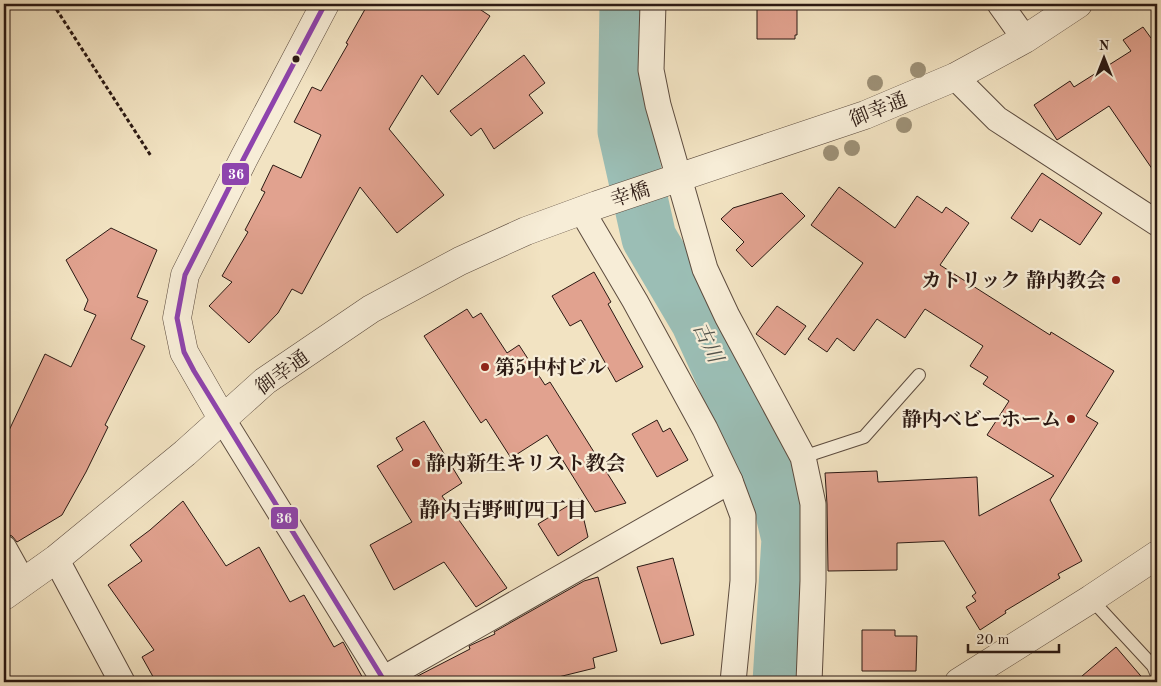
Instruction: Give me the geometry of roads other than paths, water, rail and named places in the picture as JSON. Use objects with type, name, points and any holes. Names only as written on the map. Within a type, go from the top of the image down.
[{"type":"street","points":[[325,4],[185,275],[177,318],[184,352],[223,420],[384,681],[730,481]]},
{"type":"street","points":[[653,4],[651,70],[671,180],[706,269],[727,316],[803,457],[813,504],[813,581],[809,682]]},
{"type":"street","points":[[1000,4],[1025,39]]},
{"type":"street","name":"御幸通","points":[[671,180],[865,115],[954,77],[1025,39],[1078,4]]},
{"type":"street","points":[[954,77],[996,119],[1157,223]]},
{"type":"street","name":"幸橋","points":[[589,208],[671,180]]},
{"type":"street","points":[[589,208],[635,301],[705,429],[730,481],[742,516],[743,581],[733,682]]},
{"type":"street","name":"御幸通","points":[[13,589],[56,559],[185,453],[266,381],[371,309],[460,261],[526,230],[589,208]]},
{"type":"street","points":[[4,548],[13,589]]},
{"type":"street","points":[[959,682],[1091,600],[1157,555]]},
{"type":"street","points":[[56,559],[122,682]]},
{"type":"lane","points":[[803,457],[864,437],[919,375]]},
{"type":"lane","points":[[1091,600],[1153,666],[1157,675]]},
{"type":"waterway","name":"古川","points":[[627,4],[625,131],[649,238],[698,321],[780,501],[789,539],[780,682]]},
{"type":"place","name":"カトリック 静内教会","points":[[1116,280]]},
{"type":"place","name":"第5中村ビル","points":[[485,367]]},
{"type":"place","name":"静内ベビーホーム","points":[[1071,419]]},
{"type":"place","name":"静内新生キリスト教会","points":[[416,463]]},
{"type":"district","name":"静内吉野町四丁目","points":[[503,510]]}]
